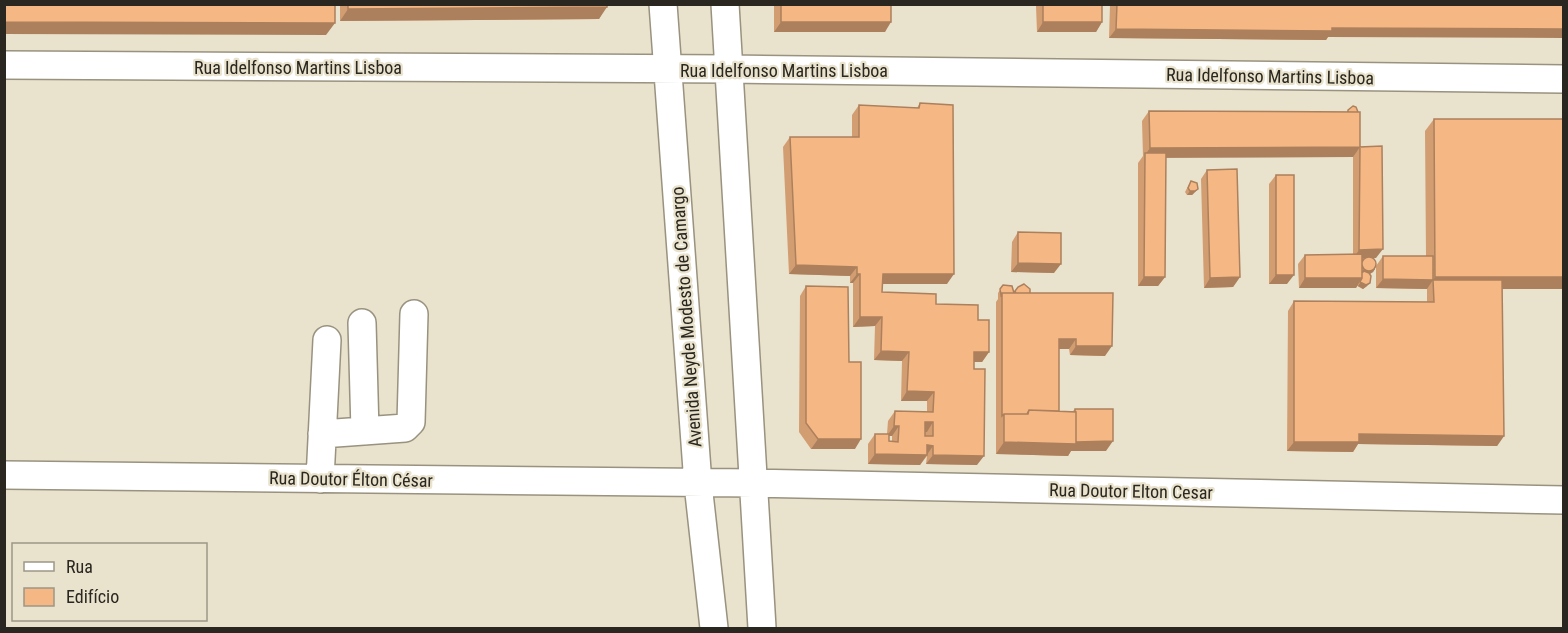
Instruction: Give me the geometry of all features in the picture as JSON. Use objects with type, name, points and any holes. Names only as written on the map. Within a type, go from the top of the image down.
[{"type":"street","name":"Avenida Neyde Modesto de Camargo","points":[[663,4],[698,483],[714,628]]},
{"type":"street","points":[[725,4],[762,628]]},
{"type":"street","name":"Rua Idelfonso Martins Lisboa","points":[[4,65],[729,69],[1563,79]]},
{"type":"street","points":[[322,434],[405,428],[411,422],[414,314]]},
{"type":"street","points":[[362,323],[365,430]]},
{"type":"street","points":[[320,479],[327,340]]},
{"type":"street","name":"Rua Doutor Élton César","points":[[4,475],[698,483]]},
{"type":"street","name":"Rua Doutor Elton Cesar","points":[[698,483],[1563,500]]},
{"type":"building","points":[[4,4],[335,4],[335,23],[4,22]]},
{"type":"building","points":[[348,4],[607,4],[607,7],[348,9]]},
{"type":"building","points":[[781,4],[891,4],[891,22],[781,22]]},
{"type":"building","points":[[1043,4],[1102,4],[1102,22],[1043,22]]},
{"type":"building","points":[[1117,4],[1563,4],[1563,29],[1332,28],[1332,31],[1116,29]]},
{"type":"building","points":[[920,103],[953,105],[954,274],[883,274],[882,292],[936,294],[936,304],[978,305],[978,320],[989,320],[989,352],[974,352],[974,369],[985,369],[984,456],[933,455],[933,446],[927,445],[927,455],[875,454],[875,434],[889,434],[889,441],[898,442],[899,426],[894,426],[895,411],[933,412],[934,392],[907,391],[909,352],[881,351],[882,317],[860,317],[860,274],[857,274],[857,267],[796,265],[790,137],[859,137],[859,105],[919,108]],"holes":[[[925,422],[933,422],[933,436],[925,436]]]},
{"type":"building","points":[[1353,106],[1358,112],[1348,112],[1348,110]]},
{"type":"building","points":[[1149,111],[1360,112],[1360,147],[1150,148]]},
{"type":"building","points":[[1434,119],[1563,119],[1563,277],[1435,277]]},
{"type":"building","points":[[1382,146],[1383,249],[1359,250],[1360,147]]},
{"type":"building","points":[[1145,153],[1166,153],[1165,277],[1144,277]]},
{"type":"building","points":[[1237,169],[1240,277],[1210,278],[1207,170]]},
{"type":"building","points":[[1276,175],[1294,175],[1294,275],[1276,275]]},
{"type":"building","points":[[1191,181],[1197,183],[1198,189],[1195,191],[1190,191],[1188,188]]},
{"type":"building","points":[[1018,232],[1061,233],[1061,264],[1018,263]]},
{"type":"building","points":[[1362,254],[1362,278],[1305,278],[1305,255]]},
{"type":"building","points":[[1383,256],[1433,256],[1433,280],[1383,279]]},
{"type":"building","points":[[1366,257],[1372,257],[1376,264],[1372,271],[1366,271],[1362,267],[1362,261]]},
{"type":"building","points":[[1364,271],[1371,276],[1370,283],[1366,285],[1360,282]]},
{"type":"building","points":[[1433,280],[1502,280],[1504,436],[1359,434],[1359,442],[1294,442],[1294,301],[1434,302]]},
{"type":"building","points":[[1024,284],[1030,289],[1030,293],[1016,293],[1018,287]]},
{"type":"building","points":[[1003,285],[1012,286],[1014,293],[1002,293],[1001,295],[1000,289]]},
{"type":"building","points":[[806,286],[848,287],[849,362],[861,362],[861,439],[818,439],[806,423]]},
{"type":"building","points":[[1002,293],[1113,293],[1112,346],[1076,346],[1076,339],[1059,339],[1059,411],[1029,410],[1027,414],[1004,414],[1002,416]]},
{"type":"building","points":[[1075,409],[1113,409],[1113,441],[1076,442]]},
{"type":"building","points":[[1029,410],[1076,412],[1076,444],[1004,442],[1004,414],[1028,414]]}]
